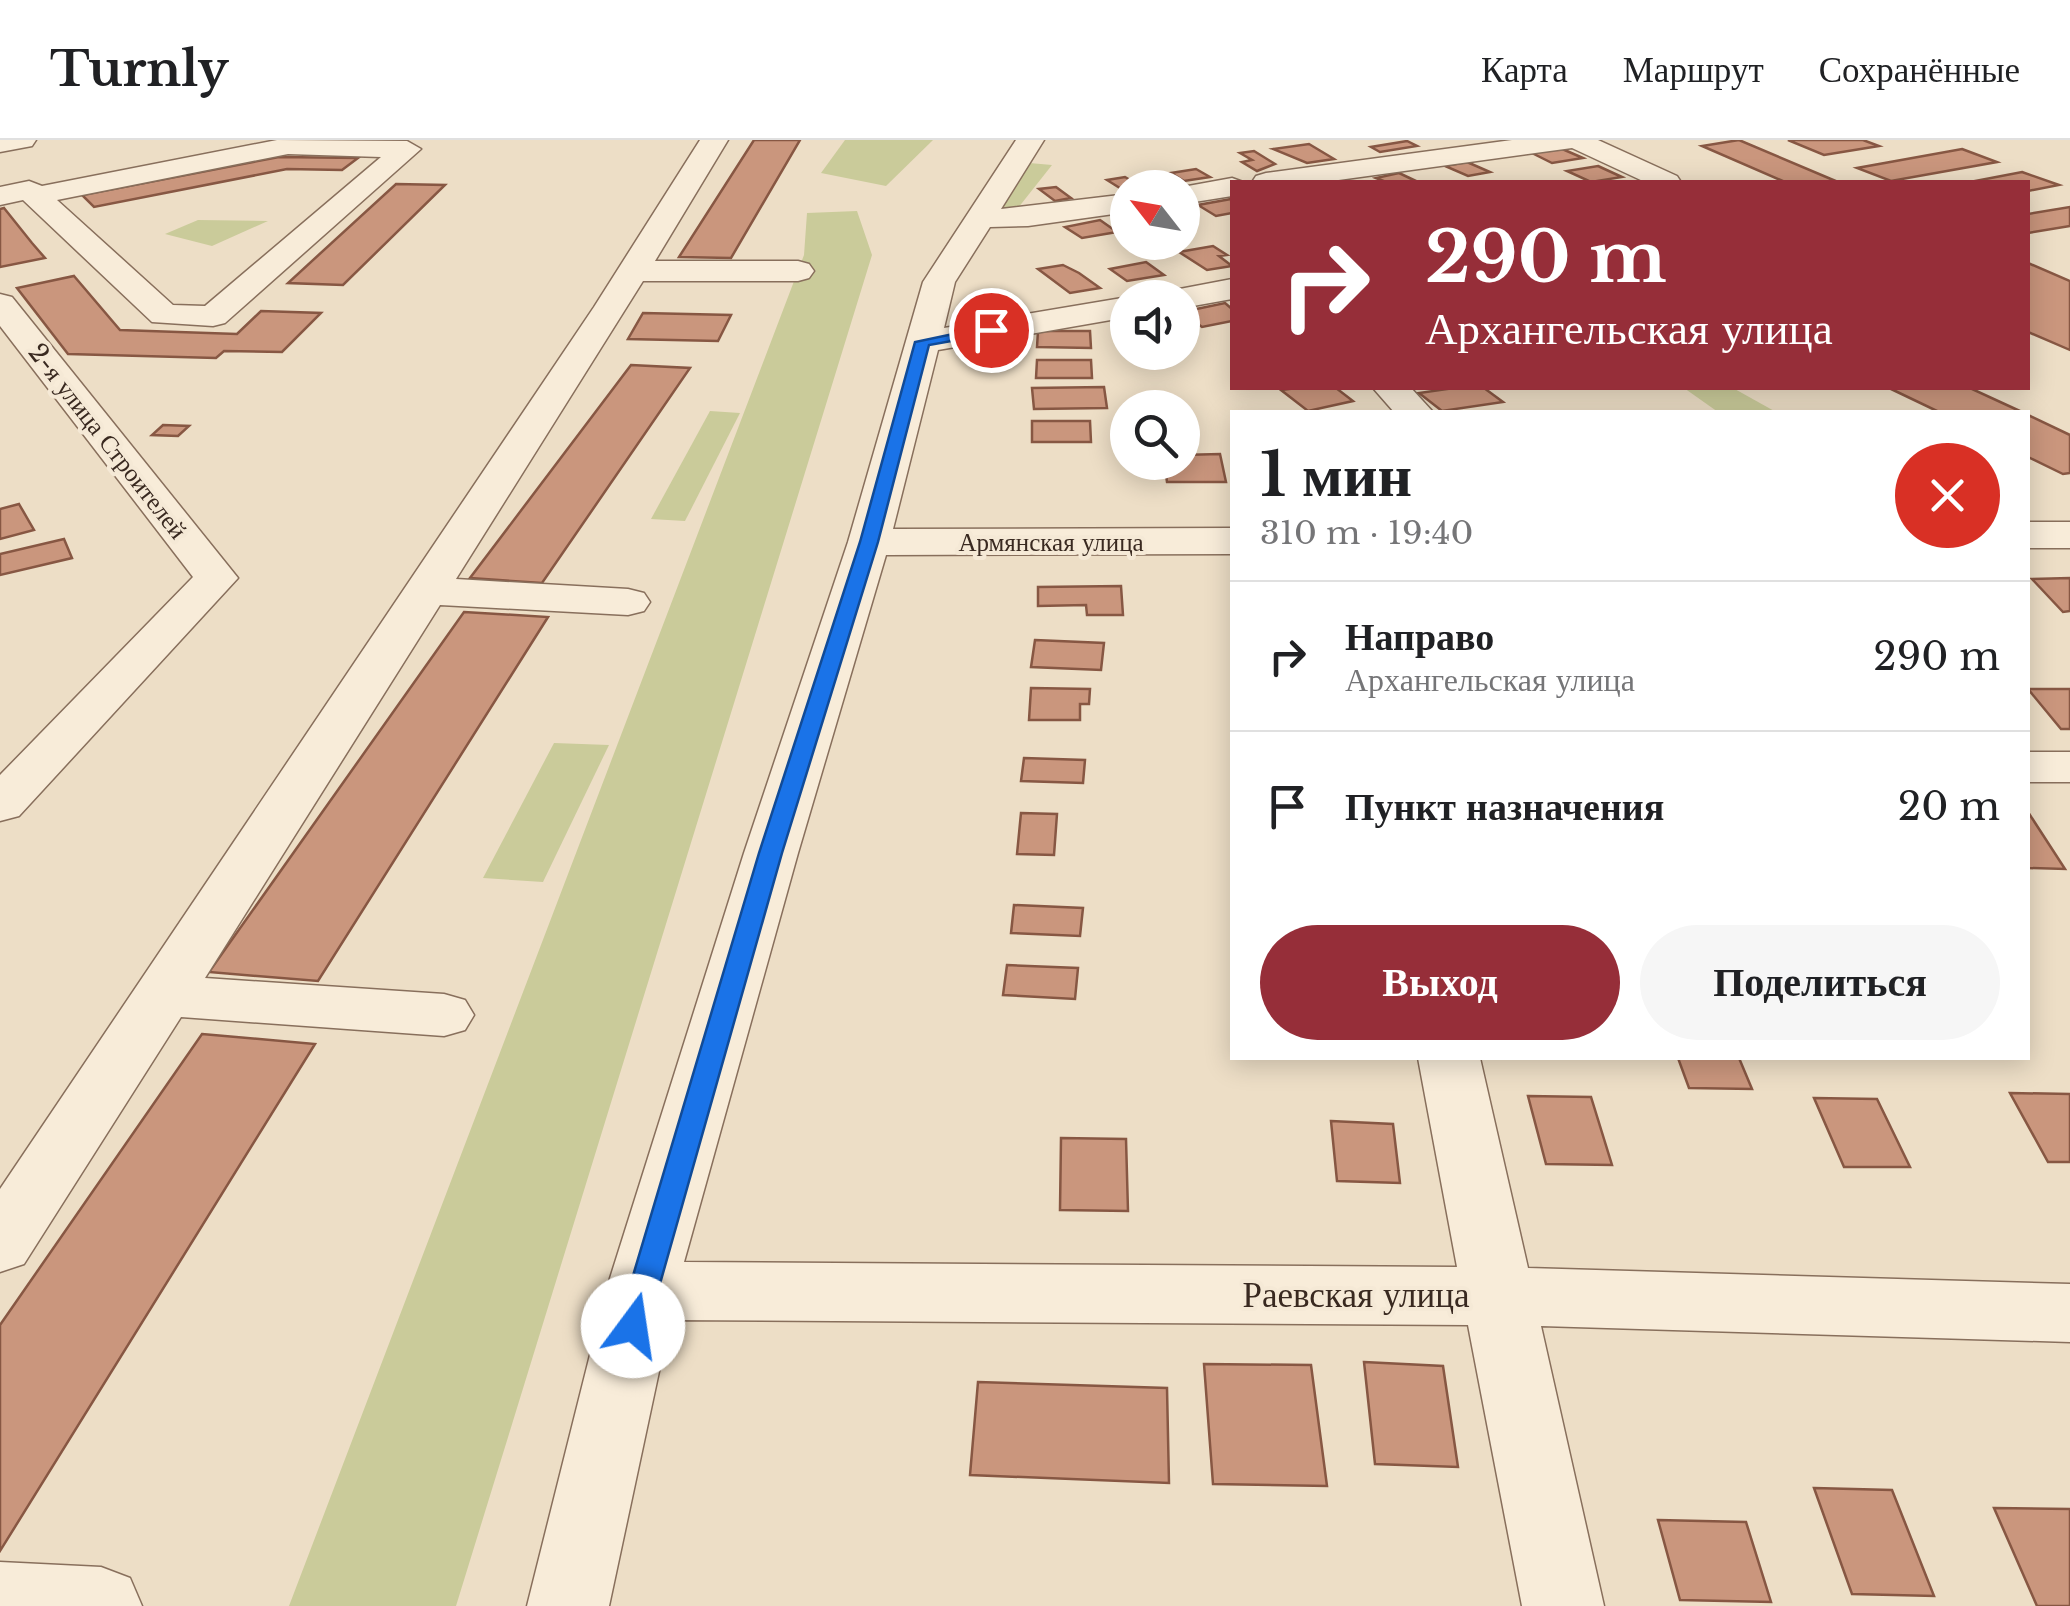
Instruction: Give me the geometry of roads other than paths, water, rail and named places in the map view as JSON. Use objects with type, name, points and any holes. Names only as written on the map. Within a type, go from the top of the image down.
[{"type":"street","points":[[0,145],[22,140]]},
{"type":"street","points":[[0,1244],[427,591],[714,140]]},
{"type":"street","points":[[568,1606],[641,1291],[770,853],[869,542],[938,282],[1030,140]]},
{"type":"street","points":[[1280,180],[1574,140],[1663,180]]},
{"type":"street","points":[[0,196],[29,190],[35,196],[164,315],[212,316],[408,148],[288,146],[35,196]]},
{"type":"street","points":[[1340,149],[1373,167]]},
{"type":"street","points":[[319,181],[369,182]]},
{"type":"street","points":[[1200,191],[1230,187]]},
{"type":"street","points":[[980,218],[1028,217],[1110,205]]},
{"type":"street","points":[[66,224],[102,217]]},
{"type":"street","points":[[633,271],[798,271]]},
{"type":"street","points":[[1200,295],[1230,289]]},
{"type":"street","name":"2-я улица Строителей","points":[[0,304],[216,578],[0,805]]},
{"type":"street","points":[[922,342],[1110,309]]},
{"type":"street","points":[[1393,390],[1412,410]]},
{"type":"street","points":[[2030,535],[2070,535]]},
{"type":"street","name":"Армянская улица","points":[[869,542],[1230,542]]},
{"type":"street","points":[[427,591],[628,602]]},
{"type":"street","points":[[2030,768],[2070,767]]},
{"type":"street","points":[[164,995],[444,1015]]},
{"type":"street","points":[[1449,1060],[1563,1606]]},
{"type":"street","name":"Раевская улица","points":[[641,1291],[1499,1296],[2070,1313]]},
{"type":"street","points":[[0,1601],[101,1606]]}]
